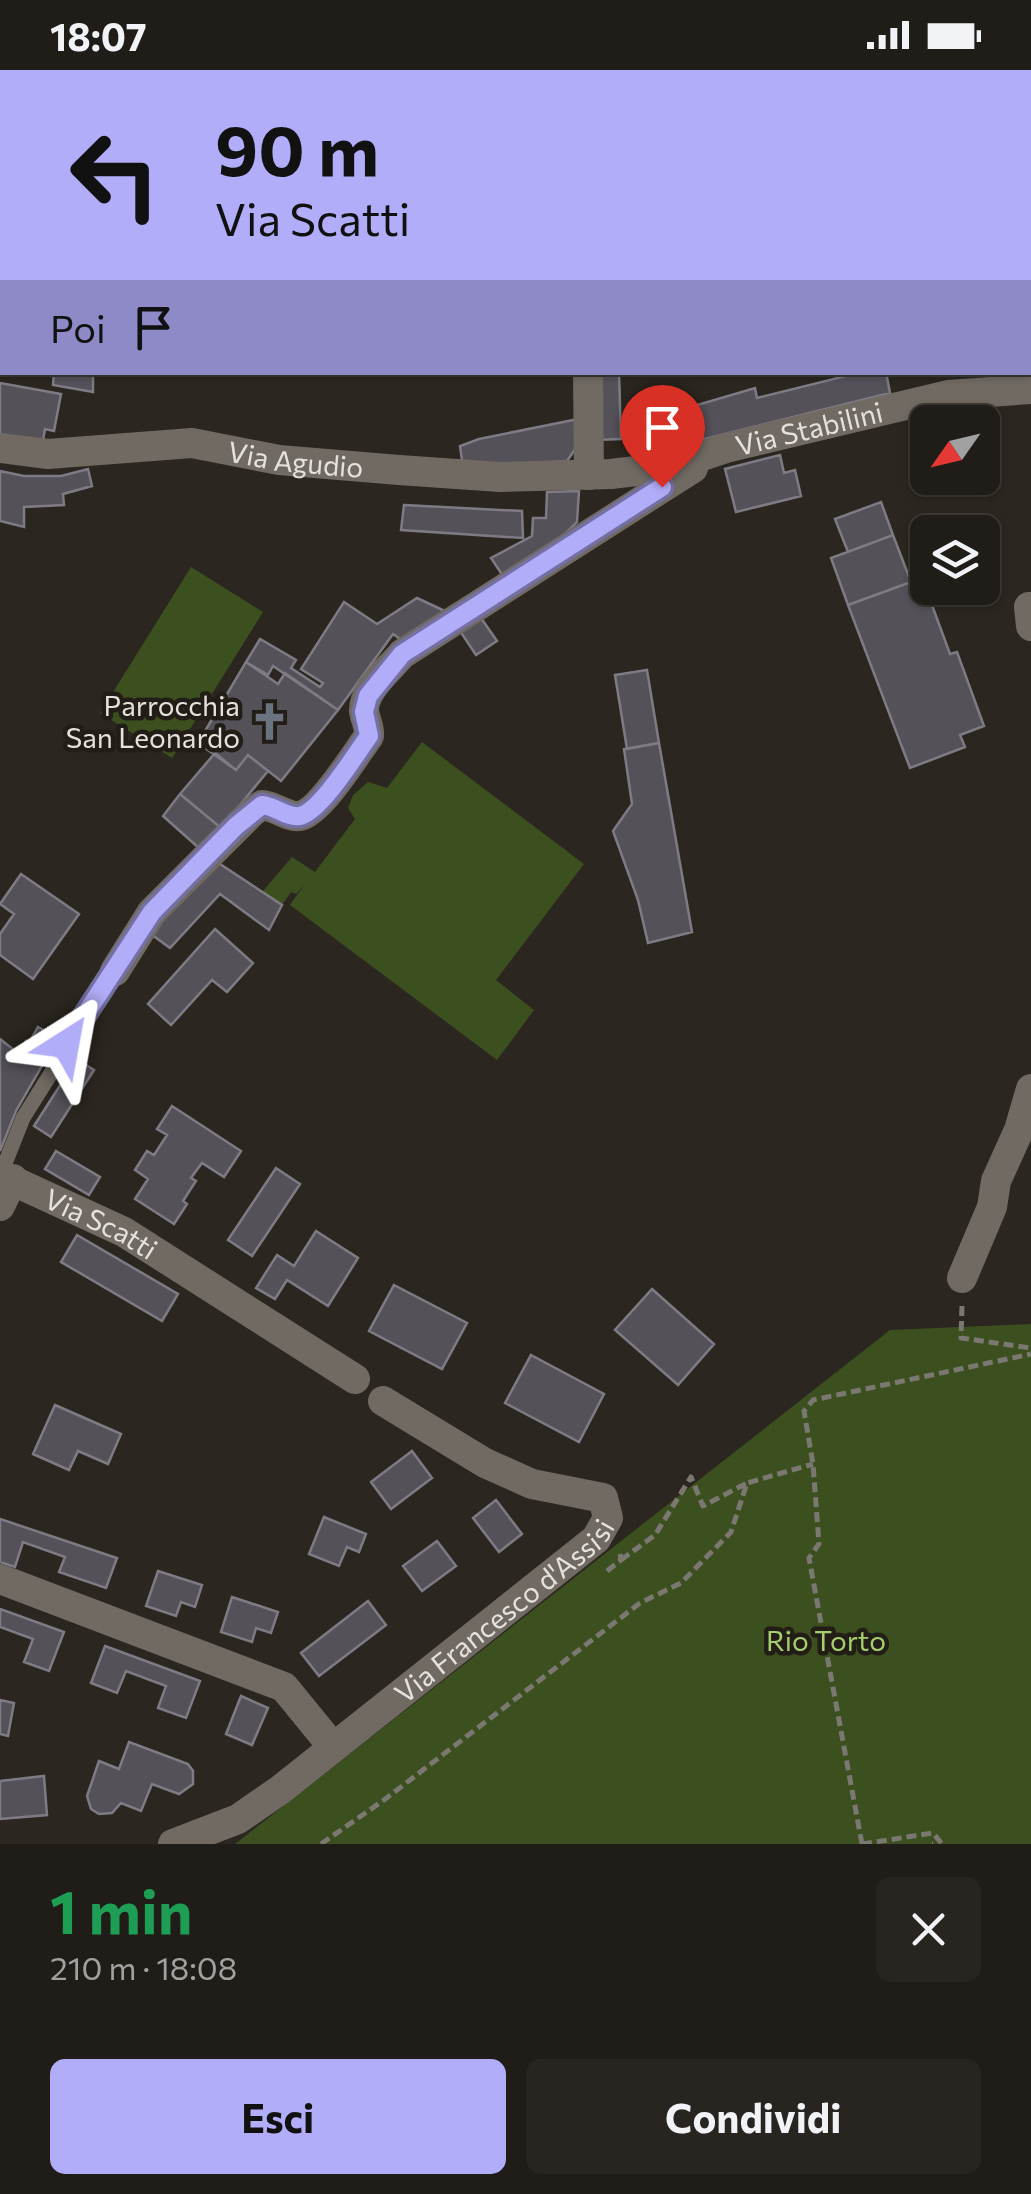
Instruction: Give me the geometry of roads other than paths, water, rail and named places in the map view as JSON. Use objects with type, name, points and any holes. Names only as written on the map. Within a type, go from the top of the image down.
[{"type":"street","points":[[588,375],[590,475]]},
{"type":"street","name":"Via Stabilini","points":[[590,475],[669,467],[726,448],[948,395],[1031,389]]},
{"type":"street","name":"Via Agudio","points":[[0,448],[48,454],[192,443],[279,460],[399,470],[500,478],[590,475]]},
{"type":"street","name":"Via Scatti","points":[[115,971],[152,912],[252,812],[262,805],[275,806],[290,816],[303,816],[318,804],[369,736],[364,712],[368,696],[402,654],[726,448]]},
{"type":"street","points":[[962,1278],[992,1206],[996,1181],[1019,1130],[1031,1089]]},
{"type":"street","name":"Via Scatti","points":[[3,1184],[95,1218],[175,1262],[355,1379]]},
{"type":"street","name":"Via Francesco d'Assisi","points":[[173,1844],[238,1819],[280,1790],[596,1539],[608,1518],[604,1498],[532,1484],[485,1463],[383,1401]]},
{"type":"street","points":[[0,1578],[284,1687],[333,1747]]},
{"type":"lane","name":"Via Scatti","points":[[3,1184],[23,1118],[115,971]]},
{"type":"place","name":"Parrocchia San Leonardo","points":[[270,721]]},
{"type":"park label","name":"Rio Torto","points":[[826,1640]]}]
